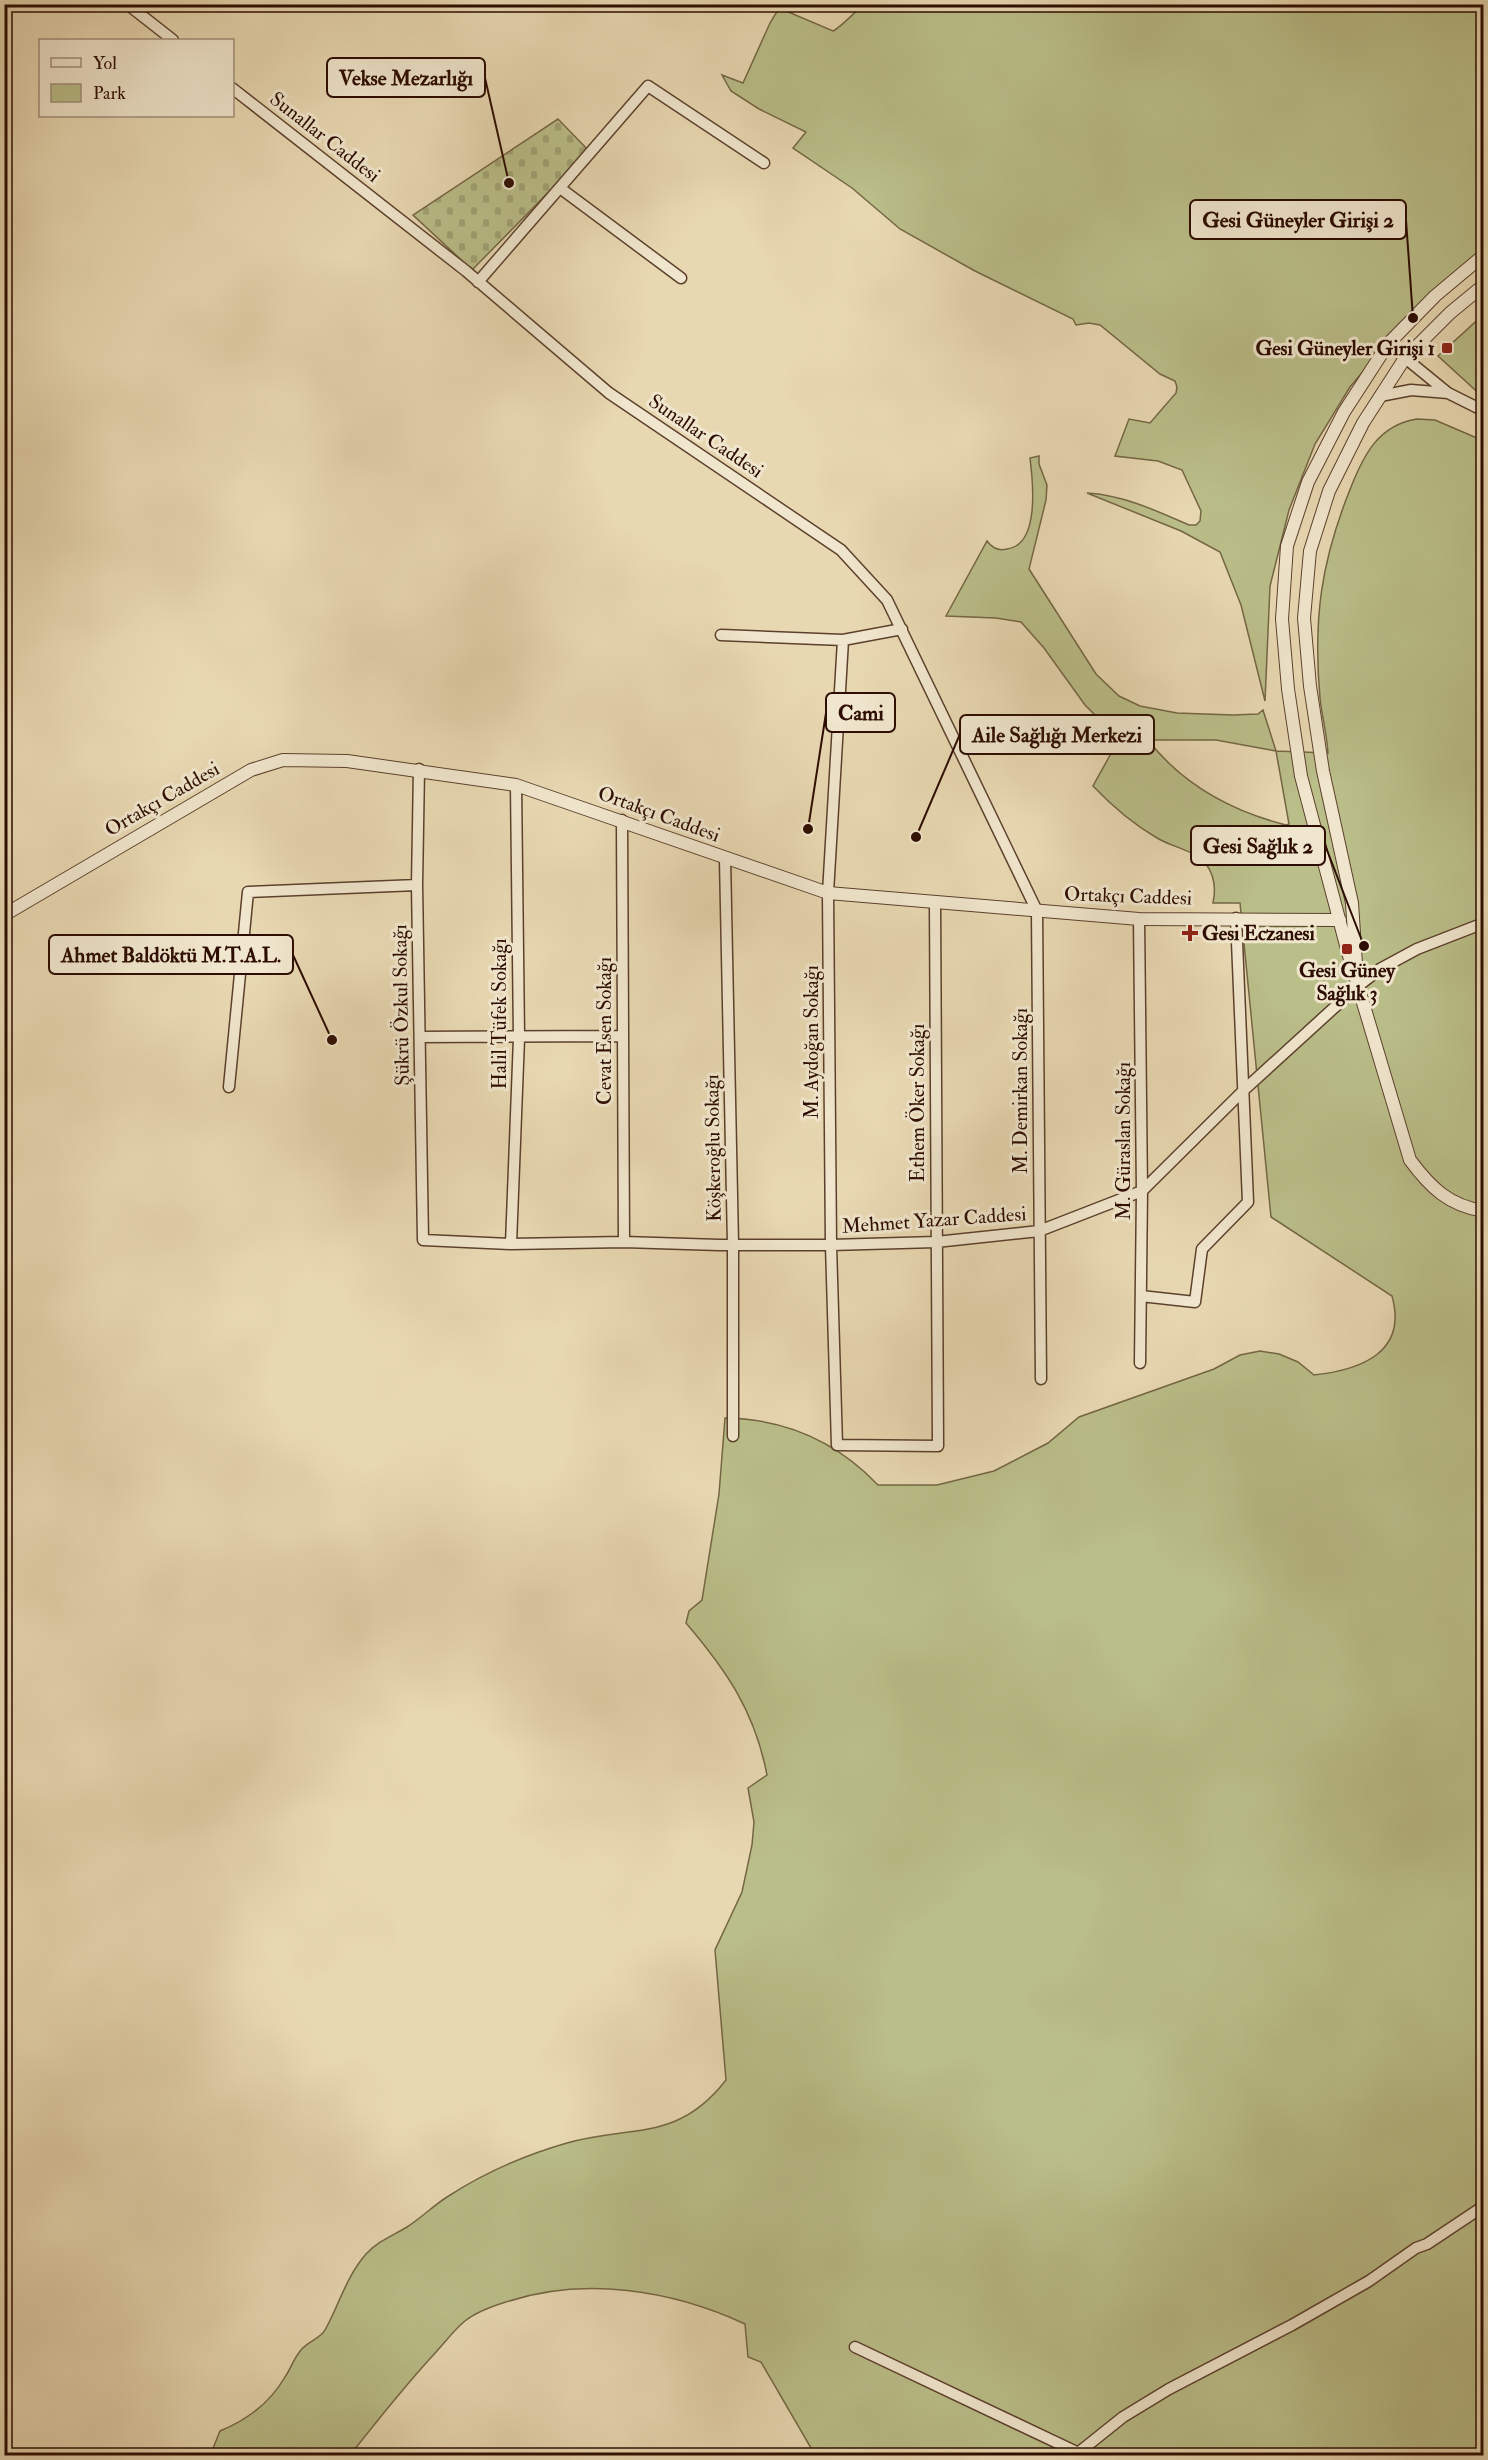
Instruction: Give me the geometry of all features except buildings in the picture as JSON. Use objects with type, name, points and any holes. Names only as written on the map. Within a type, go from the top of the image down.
[{"type":"street","points":[[127,4],[172,39]]},
{"type":"street","points":[[478,282],[648,86],[764,163]]},
{"type":"street","name":"Sunallar Caddesi","points":[[234,90],[478,282],[609,393],[841,550],[887,600],[1036,911]]},
{"type":"street","points":[[560,188],[681,278]]},
{"type":"street","points":[[1484,255],[1435,296],[1388,344],[1344,412],[1308,482],[1287,546],[1282,619],[1288,689],[1301,776],[1358,986],[1410,1160],[1429,1185],[1450,1201],[1470,1209],[1484,1211]]},
{"type":"street","points":[[1358,986],[1352,903],[1323,771],[1310,686],[1304,618],[1310,551],[1329,491],[1363,423],[1380,396],[1406,358],[1450,313],[1484,285]]},
{"type":"street","points":[[1388,344],[1448,393],[1484,411]]},
{"type":"street","points":[[1380,396],[1411,390],[1448,393]]},
{"type":"street","points":[[722,634],[843,640],[902,629]]},
{"type":"street","name":"M. Aydoğan Sokağı","points":[[837,1444],[831,1245],[828,893],[843,640]]},
{"type":"street","name":"Ortakçı Caddesi","points":[[4,915],[251,770],[283,760],[347,761],[516,785],[828,893],[1139,919],[1340,920]]},
{"type":"street","name":"Şükrü Özkul Sokağı","points":[[419,770],[417,885],[423,1240]]},
{"type":"street","name":"Halil Tüfek Sokağı","points":[[511,1244],[519,1038],[516,785]]},
{"type":"street","name":"Cevat Esen Sokağı","points":[[622,820],[624,1242]]},
{"type":"street","name":"Köşkeroğlu Sokağı","points":[[725,859],[733,1244],[733,1436]]},
{"type":"street","points":[[230,1087],[248,892],[417,885]]},
{"type":"street","name":"Ethem Öker Sokağı","points":[[837,1444],[938,1446],[935,903]]},
{"type":"street","name":"M. Demirkan Sokağı","points":[[1036,911],[1041,1379]]},
{"type":"street","points":[[1141,1296],[1195,1302],[1202,1249],[1248,1202],[1236,918]]},
{"type":"street","name":"M. Güraslan Sokağı","points":[[1139,919],[1142,1191],[1140,1363]]},
{"type":"street","name":"Mehmet Yazar Caddesi","points":[[423,1240],[511,1244],[624,1242],[831,1245],[936,1242],[1039,1231],[1142,1191],[1245,1089],[1358,986],[1380,969],[1417,949],[1484,922]]},
{"type":"street","points":[[420,1037],[622,1036]]},
{"type":"street","points":[[855,2347],[1081,2454],[1123,2417],[1169,2389],[1292,2325],[1369,2281],[1416,2248],[1427,2244],[1484,2206]]},
{"type":"green space","points":[[864,4],[1483,5],[1483,251],[1389,341],[1350,387],[1315,444],[1289,510],[1270,586],[1265,701],[1241,605],[1220,552],[1181,531],[1087,493],[1127,500],[1189,525],[1196,525],[1200,521],[1201,511],[1182,470],[1158,461],[1115,456],[1129,419],[1150,423],[1176,393],[1175,381],[1160,374],[1100,325],[1089,323],[1076,325],[1073,319],[975,271],[900,229],[852,188],[793,148],[806,132],[759,109],[731,91],[722,75],[743,83],[779,8],[833,31]]},
{"type":"green space","points":[[558,119],[589,151],[472,270],[413,215]]},
{"type":"green space","points":[[1483,315],[1483,397],[1438,356]]},
{"type":"green space","points":[[1417,419],[1435,420],[1484,441],[1483,2455],[815,2455],[761,2362],[748,2357],[745,2324],[717,2312],[658,2295],[627,2290],[597,2289],[536,2294],[496,2305],[469,2318],[454,2331],[414,2376],[350,2455],[210,2456],[220,2431],[239,2422],[265,2403],[287,2374],[296,2356],[323,2333],[353,2272],[375,2246],[407,2227],[461,2188],[490,2173],[520,2159],[567,2143],[653,2128],[672,2122],[708,2100],[726,2080],[715,1950],[742,1892],[752,1845],[754,1822],[748,1788],[767,1775],[755,1731],[737,1693],[714,1658],[686,1623],[689,1611],[702,1600],[719,1494],[725,1418],[769,1423],[809,1435],[845,1456],[878,1485],[937,1485],[994,1471],[1048,1443],[1079,1417],[1214,1369],[1240,1355],[1260,1351],[1279,1354],[1298,1362],[1314,1375],[1348,1369],[1363,1363],[1386,1345],[1393,1332],[1395,1316],[1392,1296],[1271,1217],[1240,903],[1213,903],[1214,883],[1211,873],[1201,859],[1140,827],[1115,808],[1093,786],[1119,739],[1085,705],[1044,648],[1021,622],[996,618],[946,616],[987,541],[996,548],[1004,550],[1018,545],[1025,536],[1030,525],[1033,496],[1030,458],[1039,456],[1039,464],[1047,485],[1046,500],[1029,569],[1096,674],[1119,696],[1140,706],[1177,713],[1233,715],[1258,714],[1263,710],[1276,751],[1328,753],[1318,669],[1319,616],[1326,565],[1341,514],[1361,463],[1383,434],[1404,422]],"holes":[[[1148,740],[1216,740],[1276,751],[1289,824],[1246,812],[1210,794],[1177,770]]]},
{"type":"place","name":"Vekse Mezarlığı","points":[[509,183]]},
{"type":"place","name":"Gesi Güneyler Girişi 2","points":[[1413,318]]},
{"type":"place","name":"Gesi Güneyler Girişi 1","points":[[1447,348]]},
{"type":"place","name":"Cami","points":[[808,829]]},
{"type":"place","name":"Aile Sağlığı Merkezi","points":[[916,837]]},
{"type":"place","name":"Gesi Eczanesi","points":[[1190,933]]},
{"type":"place","name":"Gesi Sağlık 2","points":[[1364,946]]},
{"type":"place","name":"Gesi Güney Sağlık 3","points":[[1347,949]]},
{"type":"place","name":"Ahmet Baldöktü M.T.A.L.","points":[[332,1040]]}]
